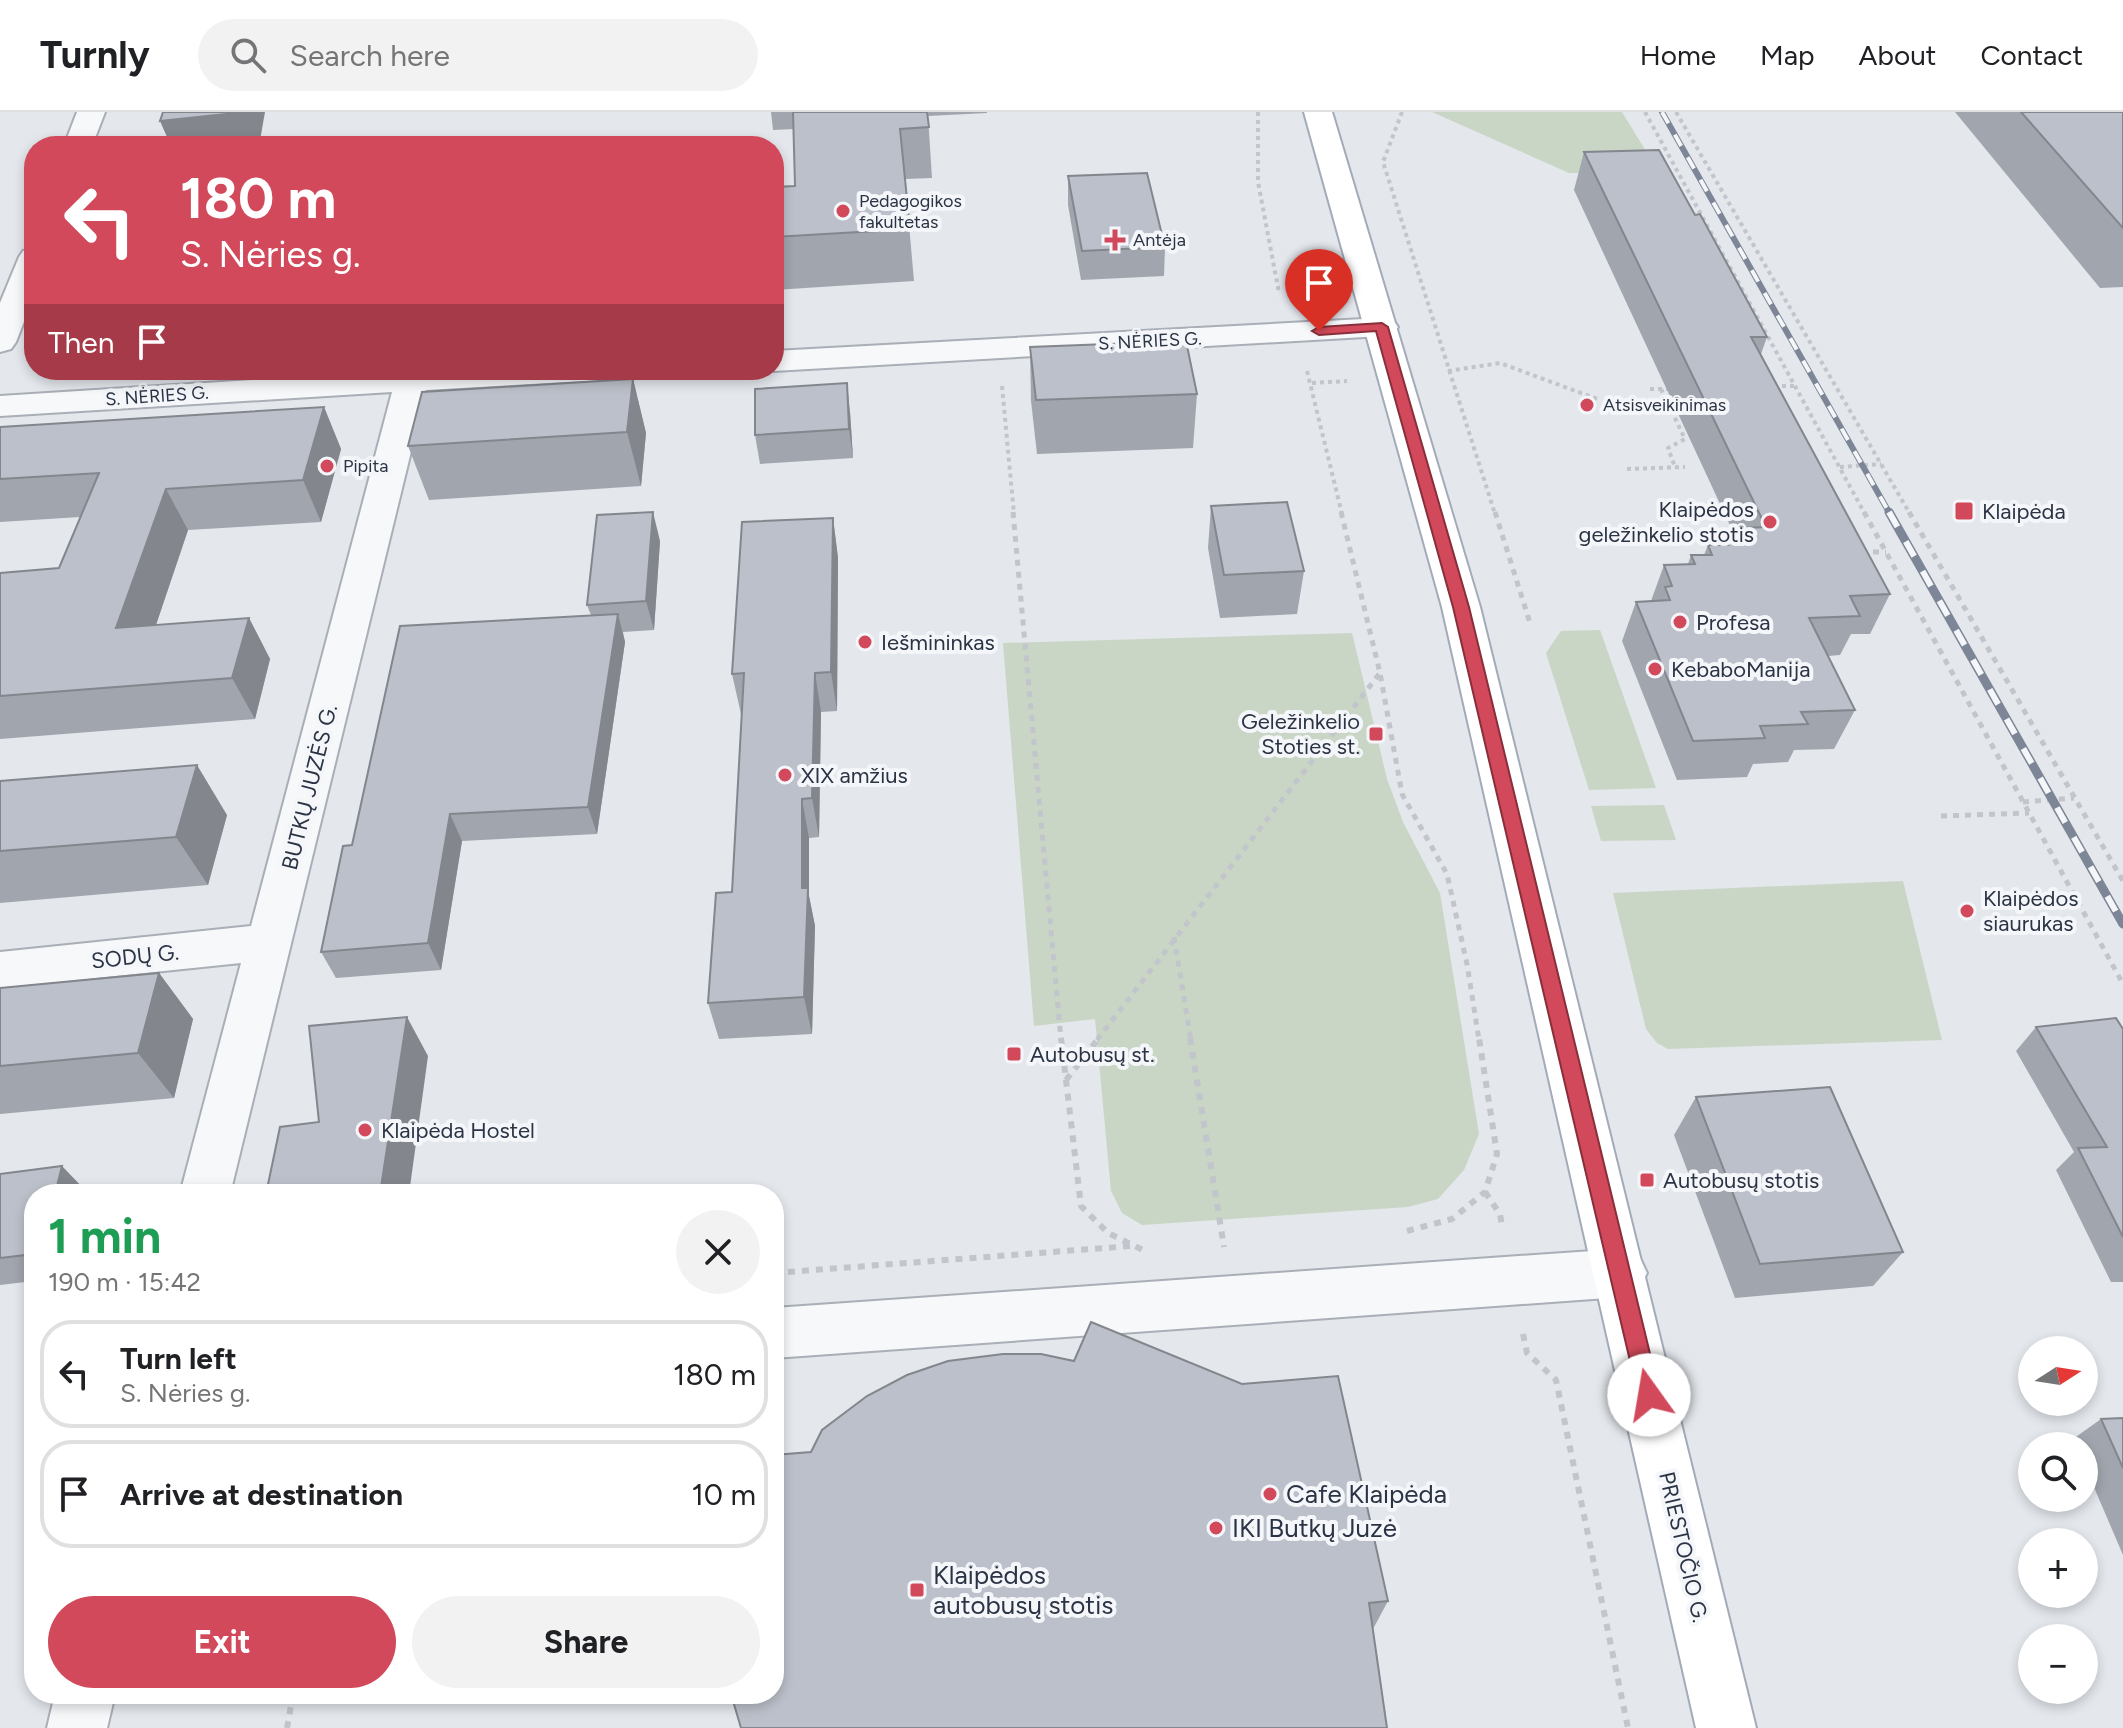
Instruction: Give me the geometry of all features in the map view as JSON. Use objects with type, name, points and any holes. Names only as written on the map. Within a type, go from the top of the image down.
[{"type":"main road","name":"PRIESTOČIO G.","points":[[1318,112],[1461,607],[1621,1273],[1726,1728]]},
{"type":"street","points":[[82,136],[91,112]]},
{"type":"street","points":[[0,342],[24,282]]},
{"type":"street","name":"S. NĖRIES G.","points":[[784,361],[1292,347],[1382,327]]},
{"type":"street","name":"S. NĖRIES G.","points":[[0,406],[397,380]]},
{"type":"street","name":"BUTKŲ JUZĖS G.","points":[[208,1184],[412,380]]},
{"type":"street","name":"SODŲ G.","points":[[0,970],[270,942]]},
{"type":"street","points":[[784,1332],[1621,1273]]},
{"type":"street","points":[[77,1728],[83,1704]]},
{"type":"path","points":[[1258,112],[1258,182],[1292,347],[1312,383],[1339,512],[1380,673],[1402,794],[1447,874],[1467,964],[1497,1154],[1485,1192],[1452,1219],[1393,1232]]},
{"type":"path","points":[[1402,112],[1383,162],[1530,623]]},
{"type":"path","points":[[1645,112],[2123,984]]},
{"type":"path","points":[[1676,112],[2123,881]]},
{"type":"path","points":[[1714,259],[1725,258]]},
{"type":"path","points":[[1450,371],[1500,363],[1600,400]]},
{"type":"path","points":[[1001,376],[1065,1080],[1081,1206],[1103,1231],[1153,1254]]},
{"type":"path","points":[[1778,399],[1772,386],[1795,386]]},
{"type":"path","points":[[1650,389],[1674,388]]},
{"type":"path","points":[[1661,389],[1685,439],[1668,448],[1675,467]]},
{"type":"path","points":[[1840,467],[1881,464]]},
{"type":"path","points":[[1627,469],[1685,467]]},
{"type":"path","points":[[1858,552],[1886,552]]},
{"type":"path","points":[[1065,1080],[1380,673]]},
{"type":"path","points":[[2023,802],[2075,798]]},
{"type":"path","points":[[1941,816],[2029,813]]},
{"type":"path","points":[[1174,936],[1224,1248]]},
{"type":"path","points":[[1485,1192],[1500,1214],[1527,1353],[1556,1380],[1628,1728]]},
{"type":"path","points":[[784,1272],[1132,1246]]},
{"type":"path","points":[[1210,1249],[1239,1246]]},
{"type":"path","points":[[287,1728],[291,1704]]},
{"type":"green space","points":[[1432,112],[1622,112],[1660,174],[1569,173]]},
{"type":"green space","points":[[1600,630],[1656,788],[1589,790],[1546,653],[1561,631]]},
{"type":"green space","points":[[1352,633],[1387,779],[1403,822],[1440,893],[1479,1134],[1464,1170],[1438,1199],[1408,1207],[1142,1225],[1122,1213],[1111,1191],[1095,1019],[1034,1026],[1003,643]]},
{"type":"green space","points":[[1664,805],[1676,840],[1601,841],[1591,806]]},
{"type":"green space","points":[[1903,881],[1942,1040],[1668,1049],[1657,1043],[1646,1029],[1613,893]]},
{"type":"building","points":[[163,112],[227,112],[160,121]]},
{"type":"building","points":[[793,112],[927,112],[929,127],[900,129],[910,229],[784,236],[784,187],[795,186]]},
{"type":"building","points":[[2021,112],[2123,112],[2123,228]]},
{"type":"building","points":[[1659,150],[1695,215],[1700,214],[1767,337],[1751,337],[1890,594],[1850,596],[1860,616],[1809,618],[1855,710],[1801,712],[1808,724],[1760,726],[1765,738],[1693,741],[1636,602],[1670,600],[1665,587],[1672,586],[1664,565],[1695,564],[1691,555],[1712,555],[1708,545],[1728,545],[1724,536],[1747,536],[1744,528],[1766,527],[1584,152]]},
{"type":"building","points":[[1147,173],[1165,247],[1082,251],[1068,176]]},
{"type":"building","points":[[1186,341],[1197,394],[1036,400],[1030,347]]},
{"type":"building","points":[[633,380],[627,432],[408,446],[422,392]]},
{"type":"building","points":[[847,383],[849,429],[755,435],[755,389]]},
{"type":"building","points":[[324,407],[303,480],[166,489],[116,628],[249,618],[232,678],[0,696],[0,573],[59,568],[99,473],[0,479],[0,427]]},
{"type":"building","points":[[1287,502],[1304,571],[1224,575],[1211,506]]},
{"type":"building","points":[[653,512],[646,601],[587,605],[597,515]]},
{"type":"building","points":[[833,518],[831,672],[815,673],[812,798],[802,799],[802,888],[808,888],[804,997],[708,1003],[716,893],[732,892],[744,673],[732,674],[742,522]]},
{"type":"building","points":[[618,614],[588,807],[450,814],[428,943],[321,952],[343,846],[352,845],[400,626]]},
{"type":"building","points":[[197,765],[176,837],[0,851],[0,781]]},
{"type":"building","points":[[159,973],[138,1053],[0,1066],[0,988]]},
{"type":"building","name":"Klaipėda Hostel","points":[[407,1017],[382,1184],[268,1184],[280,1127],[319,1122],[309,1026]]},
{"type":"building","points":[[2116,1018],[2123,1029],[2123,1237],[2078,1148],[2107,1147],[2036,1027]]},
{"type":"building","points":[[1830,1087],[1903,1252],[1760,1264],[1696,1097]]},
{"type":"building","points":[[62,1166],[58,1184],[24,1184],[24,1255],[0,1258],[0,1174]]},
{"type":"building","points":[[1091,1322],[1242,1384],[1338,1376],[1388,1601],[1369,1603],[1387,1728],[741,1728],[734,1704],[784,1704],[784,1454],[811,1452],[822,1430],[867,1396],[907,1375],[948,1361],[1003,1354],[1041,1354],[1074,1361]]},
{"type":"building","points":[[2123,1418],[2123,1468],[2101,1419]]},
{"type":"railway","points":[[1662,112],[1890,514]]},
{"type":"railway","points":[[1889,512],[2123,924]]},
{"type":"place","name":"Pedagogikos fakultetas","points":[[843,211]]},
{"type":"place","name":"Antėja","points":[[1115,240]]},
{"type":"place","name":"Atsisveikinimas","points":[[1587,405]]},
{"type":"place","name":"Pipita","points":[[327,466]]},
{"type":"place","name":"Klaipėda","points":[[1964,511]]},
{"type":"place","name":"Klaipėdos geležinkelio stotis","points":[[1770,522]]},
{"type":"place","name":"Profesa","points":[[1680,622]]},
{"type":"place","name":"Iešmininkas","points":[[865,642]]},
{"type":"place","name":"KebaboManija","points":[[1655,669]]},
{"type":"place","name":"Geležinkelio Stoties st.","points":[[1376,734]]},
{"type":"place","name":"XIX amžius","points":[[785,775]]},
{"type":"place","name":"Klaipėdos siaurukas","points":[[1967,911]]},
{"type":"place","name":"Autobusų st.","points":[[1014,1054]]},
{"type":"place","name":"Klaipėda Hostel","points":[[365,1130]]},
{"type":"place","name":"Autobusų stotis","points":[[1647,1180]]},
{"type":"place","name":"Cafe Klaipėda","points":[[1270,1494]]},
{"type":"place","name":"IKI Butkų Juzė","points":[[1216,1528]]},
{"type":"place","name":"Klaipėdos autobusų stotis","points":[[917,1590]]},
{"type":"route","points":[[1319,331],[1382,327],[1461,607],[1649,1395]]}]
